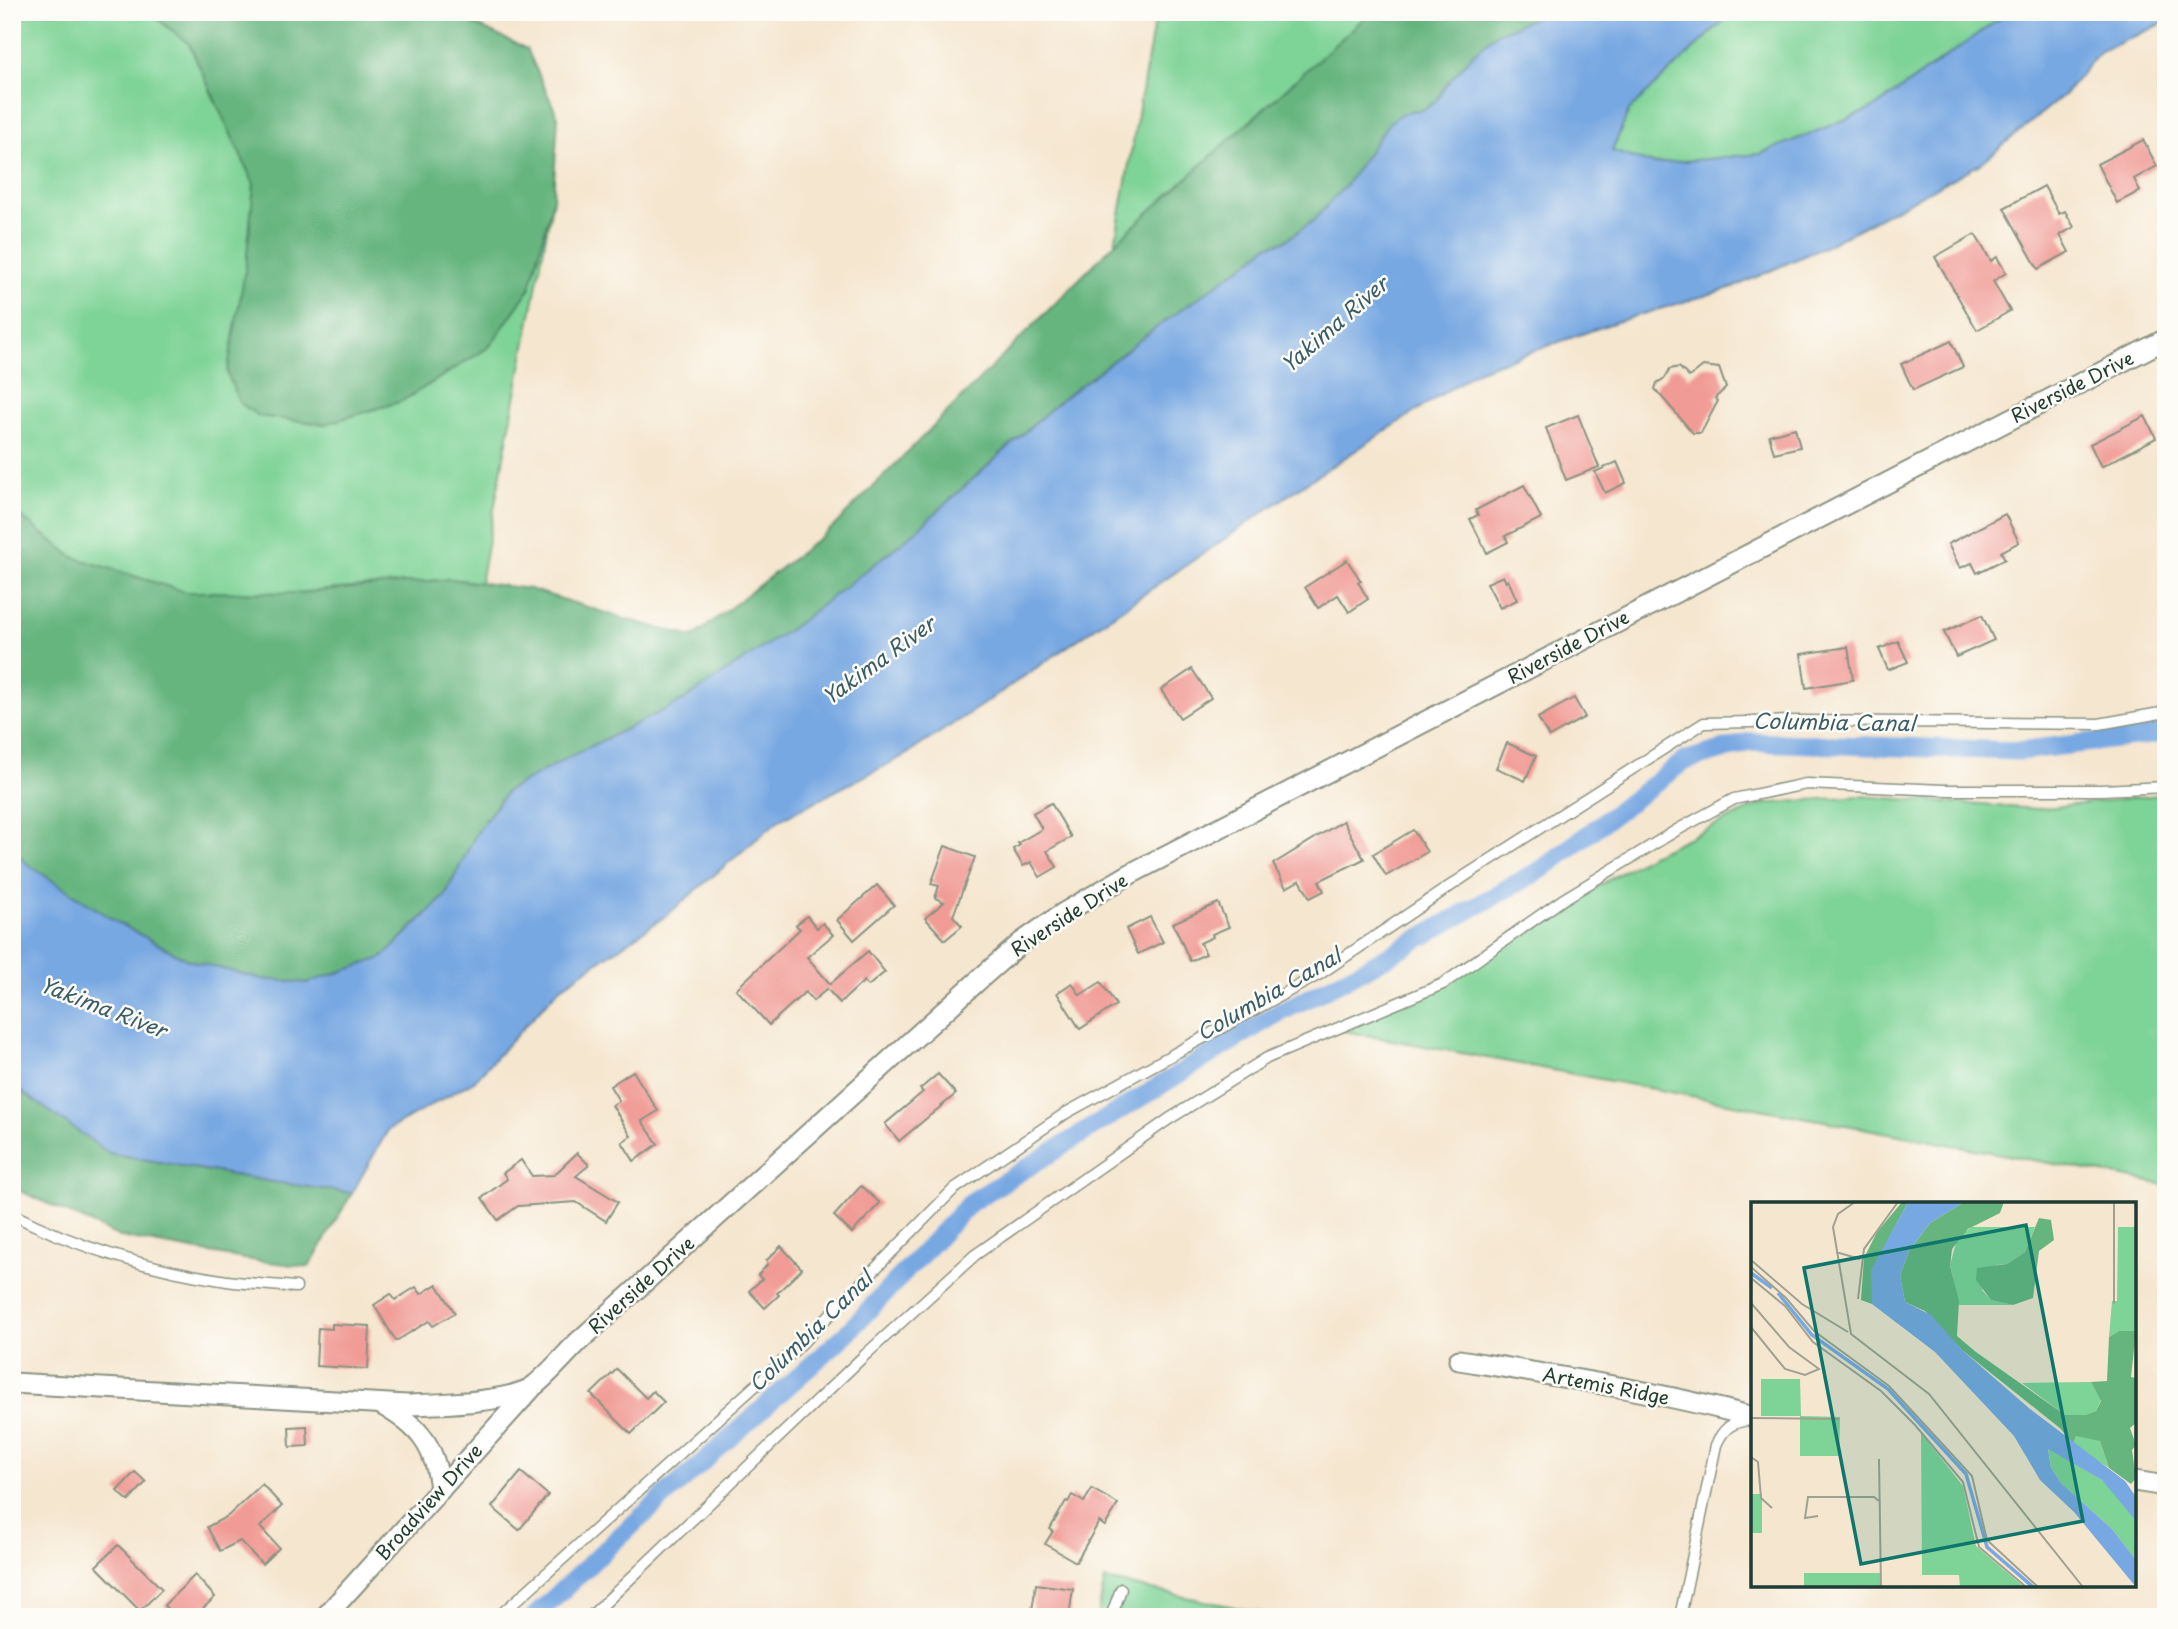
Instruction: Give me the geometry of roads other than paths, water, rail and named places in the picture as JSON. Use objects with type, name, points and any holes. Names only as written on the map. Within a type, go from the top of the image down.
[{"type":"street","name":"Riverside Drive","points":[[12,1383],[407,1405],[470,1402],[533,1387],[587,1334],[982,976],[1022,942],[1062,914],[1132,873],[2166,338]]},
{"type":"street","name":"Artemis Ridge","points":[[1459,1360],[1590,1381],[1717,1407],[1751,1417]]},
{"type":"street","name":"Broadview Drive","points":[[325,1617],[533,1387]]},
{"type":"street","points":[[381,1404],[399,1415],[427,1443],[436,1462],[440,1490]]},
{"type":"street","points":[[2136,1481],[2166,1486]]},
{"type":"lane","points":[[498,1617],[795,1350],[954,1189],[1066,1113],[1318,975],[1468,874],[1704,723],[1800,721],[2099,724],[2166,712]]},
{"type":"lane","points":[[590,1617],[865,1355],[975,1255],[1169,1119],[1267,1058],[1443,984],[1562,900],[1676,830],[1734,799],[1807,784],[1944,790],[2101,790],[2166,787]]},
{"type":"lane","points":[[13,1217],[86,1246],[157,1267],[226,1281],[296,1287]]},
{"type":"lane","points":[[1680,1617],[1716,1445],[1728,1426],[1751,1419]]},
{"type":"lane","points":[[1111,1617],[1121,1589]]},
{"type":"water","name":"Yakima River","points":[[1549,12],[1733,12],[1629,110],[1612,151],[1653,164],[1760,154],[1874,108],[2009,12],[2166,12],[2166,22],[2099,52],[2065,94],[1980,164],[1826,246],[1734,287],[1616,322],[1479,370],[1306,483],[904,756],[779,820],[667,915],[560,988],[474,1081],[388,1130],[352,1193],[109,1153],[12,1085],[12,848],[27,864],[118,923],[188,960],[261,979],[307,983],[382,958],[445,896],[476,834],[507,791],[683,701],[796,625],[909,537],[1056,404],[1267,246],[1285,241],[1314,220],[1346,185],[1388,124],[1399,115],[1424,110],[1437,100],[1446,85],[1473,54],[1497,33]]},
{"type":"waterway","name":"Columbia Canal","points":[[534,1617],[611,1544],[845,1335],[971,1202],[1273,1016],[1363,970],[1542,869],[1684,761],[1750,742],[2019,751],[2166,733]]}]
